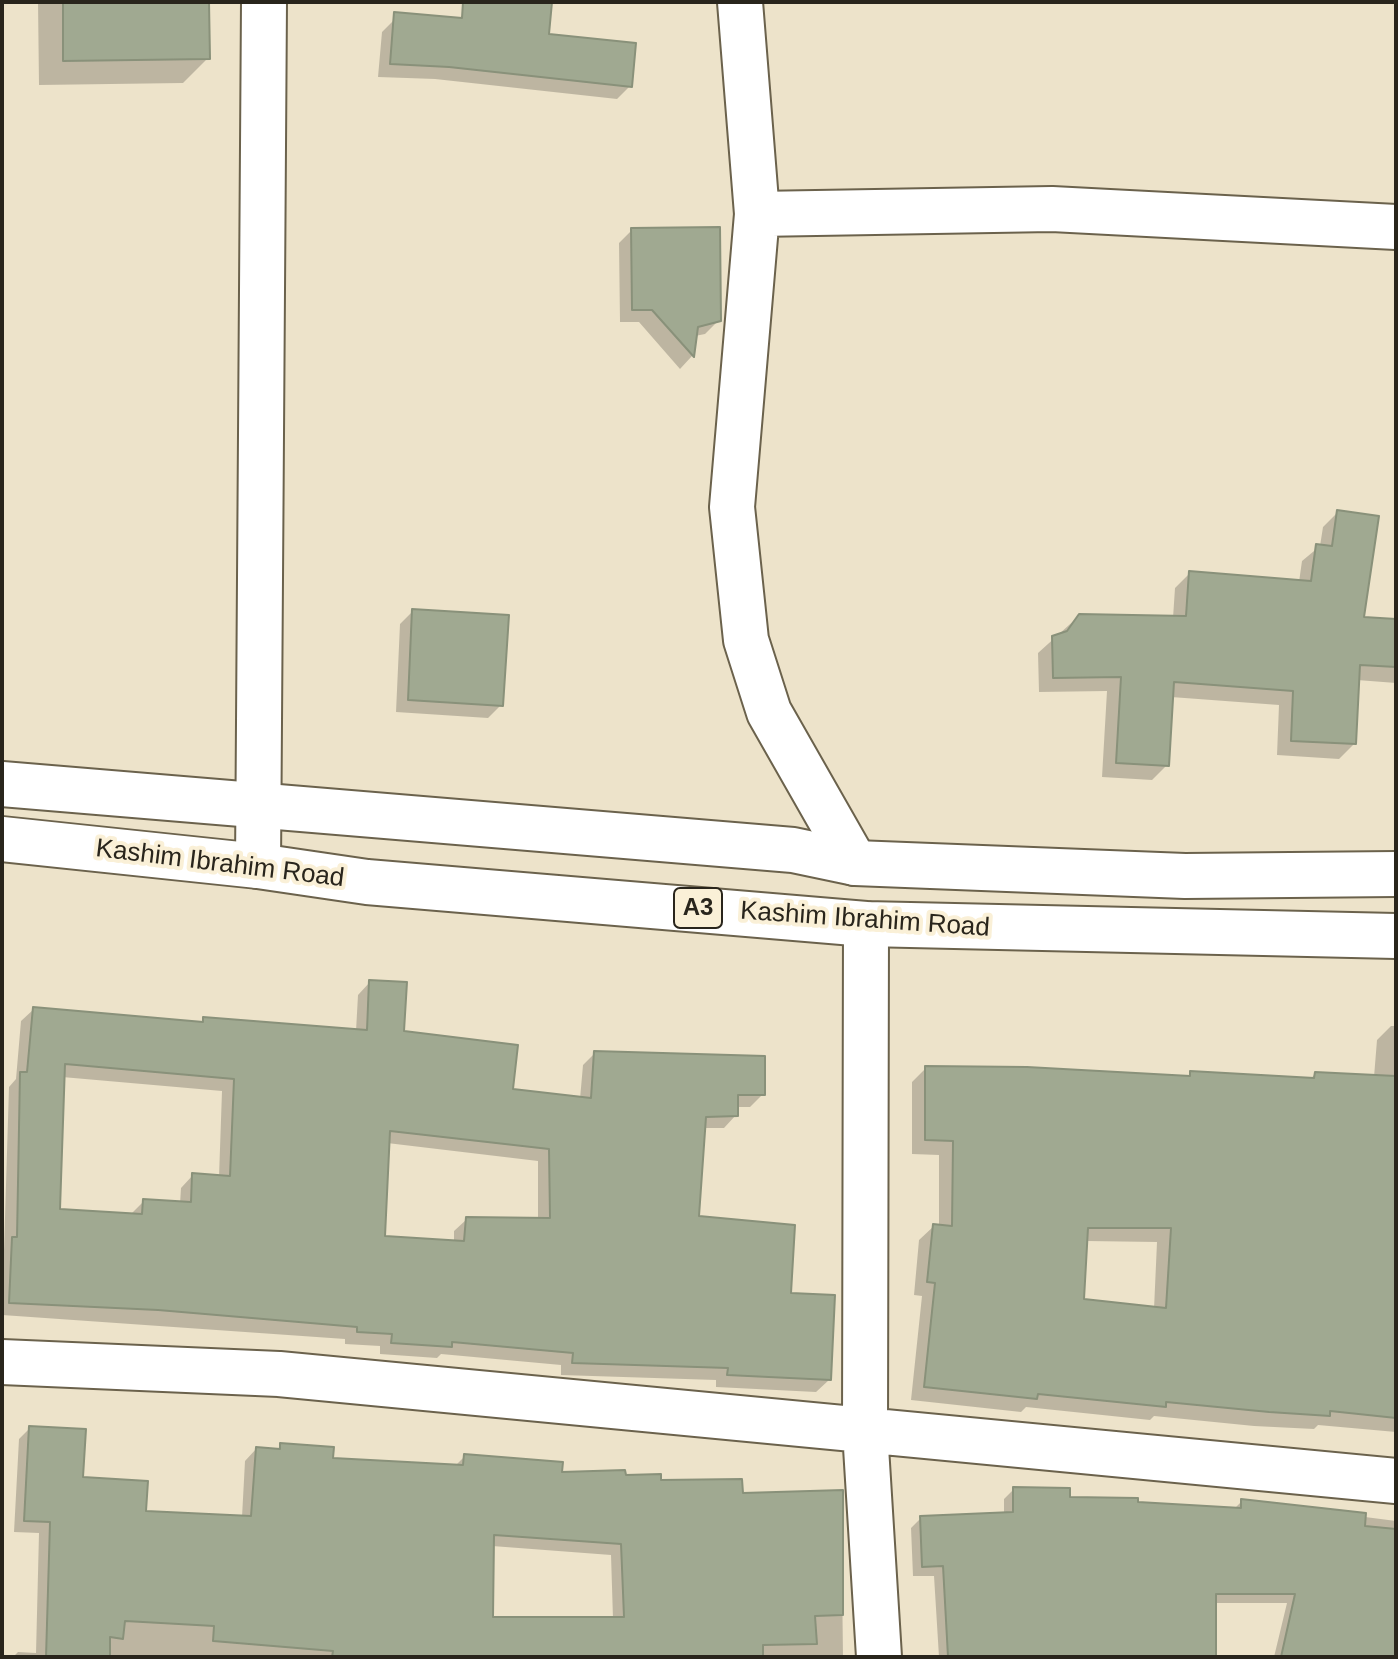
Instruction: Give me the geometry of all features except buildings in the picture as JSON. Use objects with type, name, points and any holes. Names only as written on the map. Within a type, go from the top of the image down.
[{"type":"main road","points":[[258,866],[264,2]]},
{"type":"main road","points":[[740,2],[757,214],[732,507],[746,640],[769,712],[855,863]]},
{"type":"main road","points":[[757,214],[1052,209],[1396,227]]},
{"type":"main road","points":[[2,784],[793,850],[855,863],[1185,876],[1396,874]]},
{"type":"main road","name":"Kashim Ibrahim Road","points":[[2,839],[258,866],[367,882],[866,924],[1396,936]]},
{"type":"main road","points":[[866,924],[865,1431],[879,1657]]},
{"type":"main road","points":[[2,1362],[279,1374],[1396,1481]]}]
